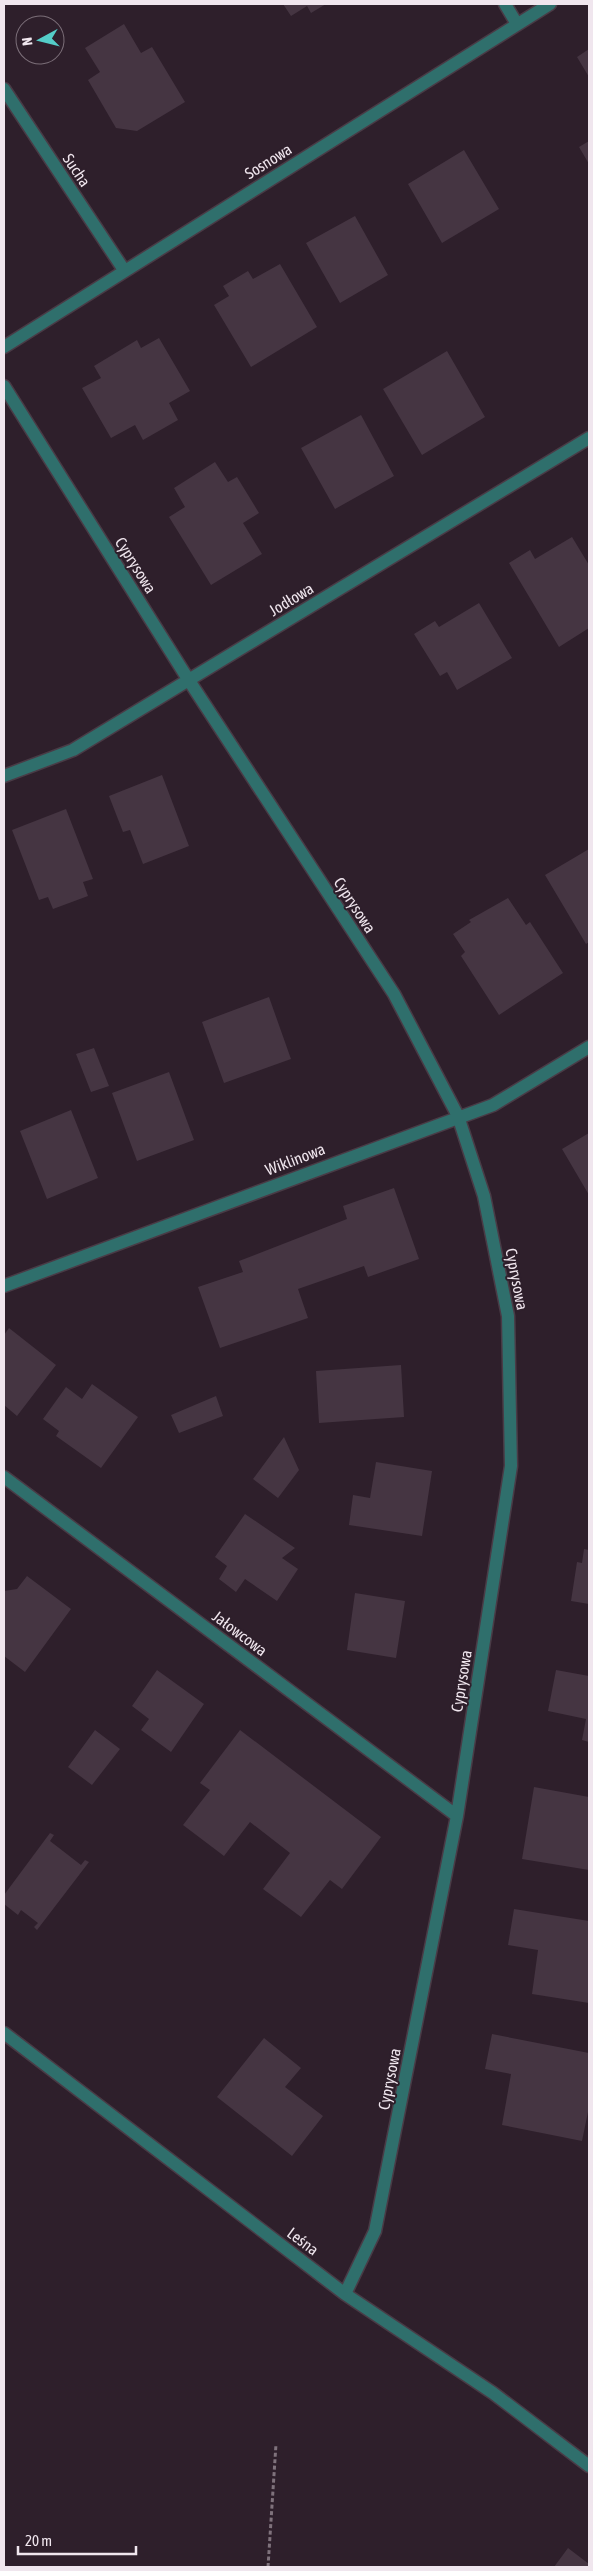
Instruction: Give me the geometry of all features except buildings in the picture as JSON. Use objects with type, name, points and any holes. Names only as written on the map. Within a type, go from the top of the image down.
[{"type":"street","points":[[504,4],[517,24]]},
{"type":"street","name":"Sosnowa","points":[[4,346],[550,4]]},
{"type":"street","name":"Sucha","points":[[4,89],[124,270]]},
{"type":"street","name":"Cyprysowa","points":[[4,386],[188,679],[394,994],[458,1116],[484,1196],[508,1316],[511,1466],[457,1816],[375,2231],[345,2294]]},
{"type":"street","name":"Jodłowa","points":[[4,776],[73,750],[589,438]]},
{"type":"street","name":"Wiklinowa","points":[[4,1286],[458,1116],[492,1105],[589,1047]]},
{"type":"street","name":"Jałowcowa","points":[[4,1477],[457,1816]]},
{"type":"street","name":"Leśna","points":[[4,2033],[345,2294],[494,2393],[589,2466]]},
{"type":"path","points":[[268,2567],[276,2444]]}]
